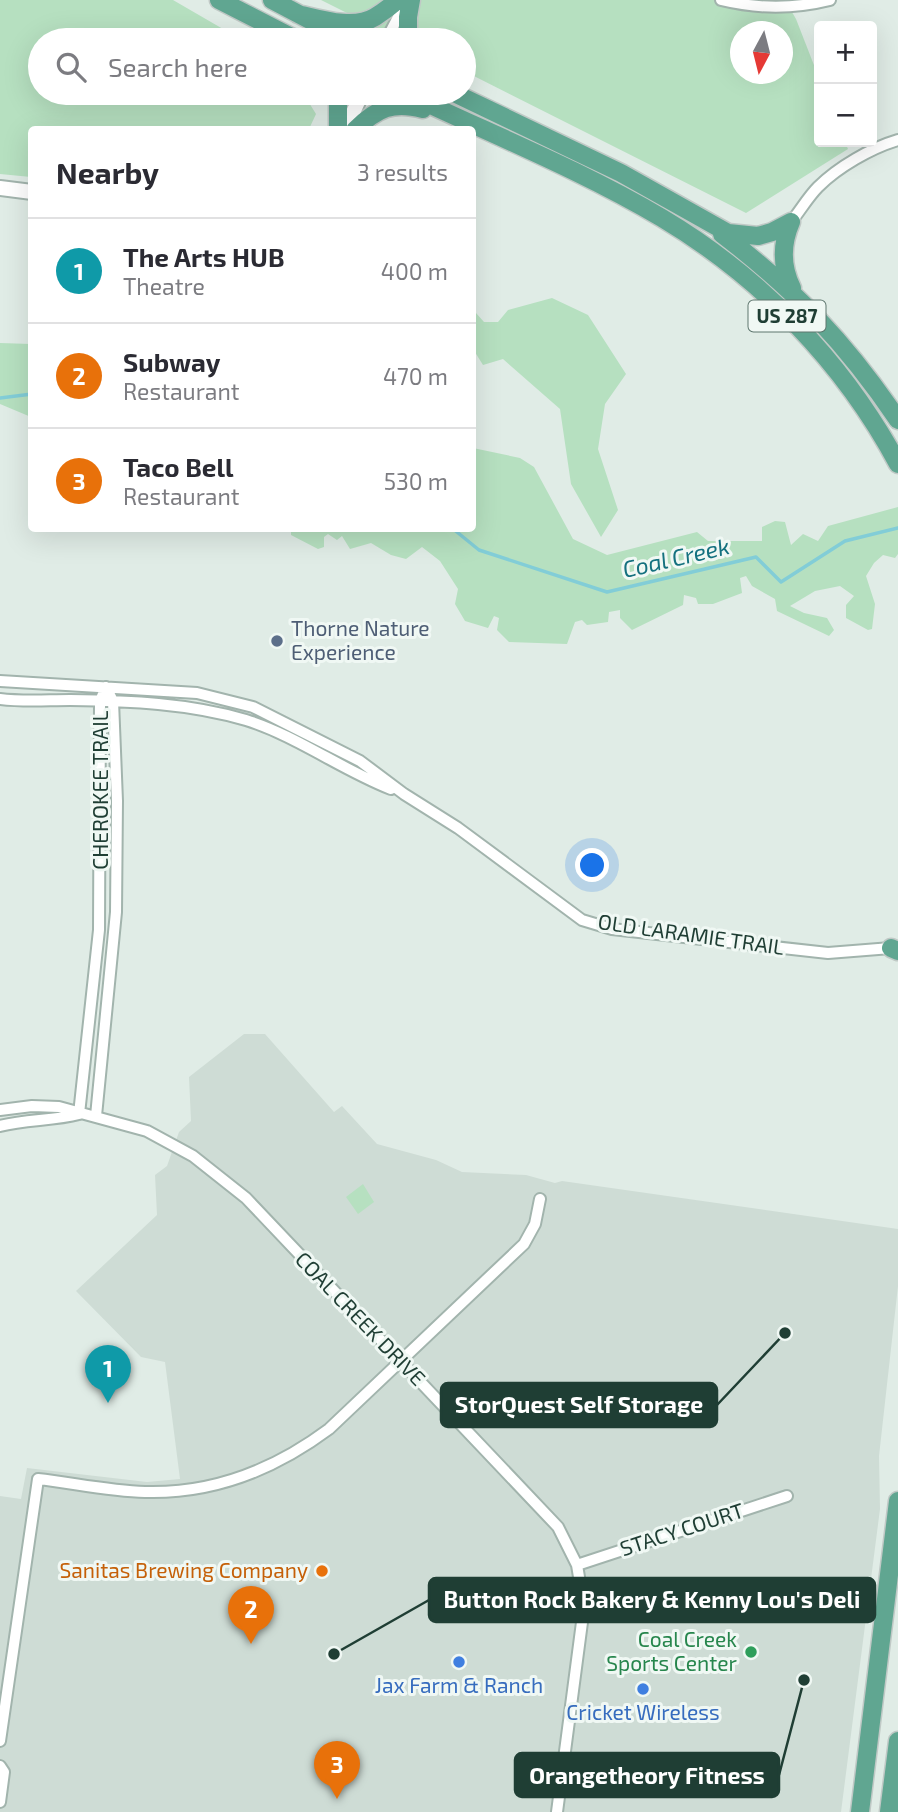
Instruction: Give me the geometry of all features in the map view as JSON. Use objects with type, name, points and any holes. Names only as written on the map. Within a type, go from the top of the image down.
[{"type":"main road","points":[[219,0],[264,28]]},
{"type":"main road","points":[[272,0],[325,28]]},
{"type":"main road","points":[[298,14],[342,23],[359,22],[374,18],[398,0]]},
{"type":"main road","points":[[408,28],[409,0]]},
{"type":"main road","points":[[245,15],[272,28]]},
{"type":"main road","points":[[476,99],[497,113]]},
{"type":"main road","name":"US 287","points":[[476,103],[621,173],[715,227],[798,297],[854,358],[898,420]]},
{"type":"main road","points":[[338,105],[338,126]]},
{"type":"main road","points":[[359,126],[373,113],[401,105]]},
{"type":"main road","points":[[408,105],[460,119]]},
{"type":"main road","name":"US 287","points":[[430,105],[475,126]]},
{"type":"main road","name":"US 287","points":[[476,127],[616,193],[668,222],[727,263],[783,312],[839,373],[863,406],[898,464]]},
{"type":"main road","points":[[715,227],[728,233],[758,236],[791,222]]},
{"type":"main road","points":[[791,222],[785,238],[783,263],[798,297]]},
{"type":"main road","points":[[860,1812],[898,1501]]},
{"type":"main road","points":[[889,1812],[898,1741]]},
{"type":"street","points":[[393,28],[409,0]]},
{"type":"street","points":[[721,0],[773,8],[806,6],[830,0]]},
{"type":"street","points":[[347,126],[356,105]]},
{"type":"street","points":[[791,222],[818,187],[883,144],[898,140]]},
{"type":"street","points":[[0,188],[28,192]]},
{"type":"street","name":"OLD LARAMIE TRAIL","points":[[0,681],[197,693],[253,707],[360,761],[404,794],[458,828],[582,920],[612,929],[828,953],[896,949]]},
{"type":"street","name":"CHEROKEE TRAIL","points":[[79,1114],[99,930],[100,701],[106,687]]},
{"type":"street","name":"CHEROKEE TRAIL","points":[[96,1116],[117,912],[117,801],[113,702],[106,687]]},
{"type":"street","name":"OLD LARAMIE TRAIL","points":[[0,699],[184,706],[247,721],[287,738],[364,779],[404,794]]},
{"type":"street","points":[[0,1110],[50,1105],[79,1114]]},
{"type":"street","points":[[0,1126],[20,1121],[63,1119],[79,1114]]},
{"type":"street","name":"COAL CREEK DRIVE","points":[[79,1114],[96,1116],[147,1131],[193,1156],[246,1198],[558,1527],[577,1565],[584,1607],[557,1812]]},
{"type":"street","points":[[0,1741],[38,1479],[143,1492],[181,1492],[228,1482],[264,1470],[299,1451],[329,1429],[402,1362],[524,1244],[535,1224],[540,1199]]},
{"type":"street","name":"STACY COURT","points":[[577,1565],[788,1496]]},
{"type":"street","points":[[0,1766],[4,1772],[0,1802]]},
{"type":"shaded area","points":[[244,1034],[265,1034],[334,1112],[342,1106],[377,1144],[436,1160],[462,1172],[526,1175],[555,1183],[562,1181],[898,1229],[898,1286],[879,1456],[880,1509],[841,1812],[0,1812],[0,1496],[21,1499],[27,1468],[147,1482],[180,1479],[165,1362],[141,1357],[76,1291],[157,1215],[155,1175],[167,1166],[179,1132],[191,1121],[189,1077]]},
{"type":"green space","points":[[0,0],[173,0],[221,28],[28,28],[28,105],[310,105],[316,114],[310,126],[28,126],[28,177],[0,174]]},
{"type":"green space","points":[[321,0],[785,0],[796,19],[814,65],[814,147],[848,149],[746,213],[476,77],[476,28],[377,28]]},
{"type":"green space","points":[[552,298],[588,315],[626,374],[605,404],[598,449],[618,510],[601,537],[571,484],[560,409],[503,359],[483,365],[476,354],[476,313],[484,322],[498,322],[508,310]]},
{"type":"green space","points":[[0,343],[28,344],[28,416],[0,404]]},
{"type":"green space","points":[[476,449],[520,458],[534,467],[573,539],[607,555],[697,532],[708,541],[762,541],[762,527],[775,521],[785,522],[791,545],[803,534],[818,541],[828,526],[898,507],[898,554],[895,558],[883,555],[866,576],[875,604],[872,629],[868,630],[846,618],[846,605],[854,596],[840,586],[815,591],[790,606],[804,613],[827,618],[834,630],[829,636],[777,611],[775,599],[752,586],[746,576],[740,578],[742,593],[713,604],[698,604],[696,598],[684,595],[683,605],[632,630],[620,618],[620,610],[609,612],[608,622],[587,625],[582,620],[575,622],[567,644],[509,642],[497,630],[499,618],[494,616],[488,628],[465,621],[455,604],[458,589],[440,561],[422,547],[406,559],[391,555],[371,543],[350,549],[342,536],[337,540],[328,534],[324,537],[324,547],[318,549],[291,535],[291,532],[476,532]]},
{"type":"green space","points":[[363,1184],[374,1202],[358,1214],[346,1197]]},
{"type":"waterway","name":"Coal Creek","points":[[0,398],[28,394]]},
{"type":"waterway","name":"Coal Creek","points":[[457,532],[479,550],[607,592],[756,557],[781,582],[845,541],[898,528]]},
{"type":"place","name":"Thorne Nature Experience","points":[[277,641]]},
{"type":"place","name":"StorQuest Self Storage","points":[[785,1333]]},
{"type":"place","name":"The Arts HUB","points":[[108,1403]]},
{"type":"place","name":"Sanitas Brewing Company","points":[[322,1571]]},
{"type":"place","name":"Subway","points":[[251,1644]]},
{"type":"place","name":"Coal Creek Sports Center","points":[[751,1652]]},
{"type":"place","name":"Button Rock Bakery & Kenny Lou's Deli","points":[[334,1654]]},
{"type":"place","name":"Jax Farm & Ranch","points":[[459,1662]]},
{"type":"place","name":"Orangetheory Fitness","points":[[804,1680]]},
{"type":"place","name":"Cricket Wireless","points":[[643,1689]]},
{"type":"place","name":"Taco Bell","points":[[337,1799]]}]
